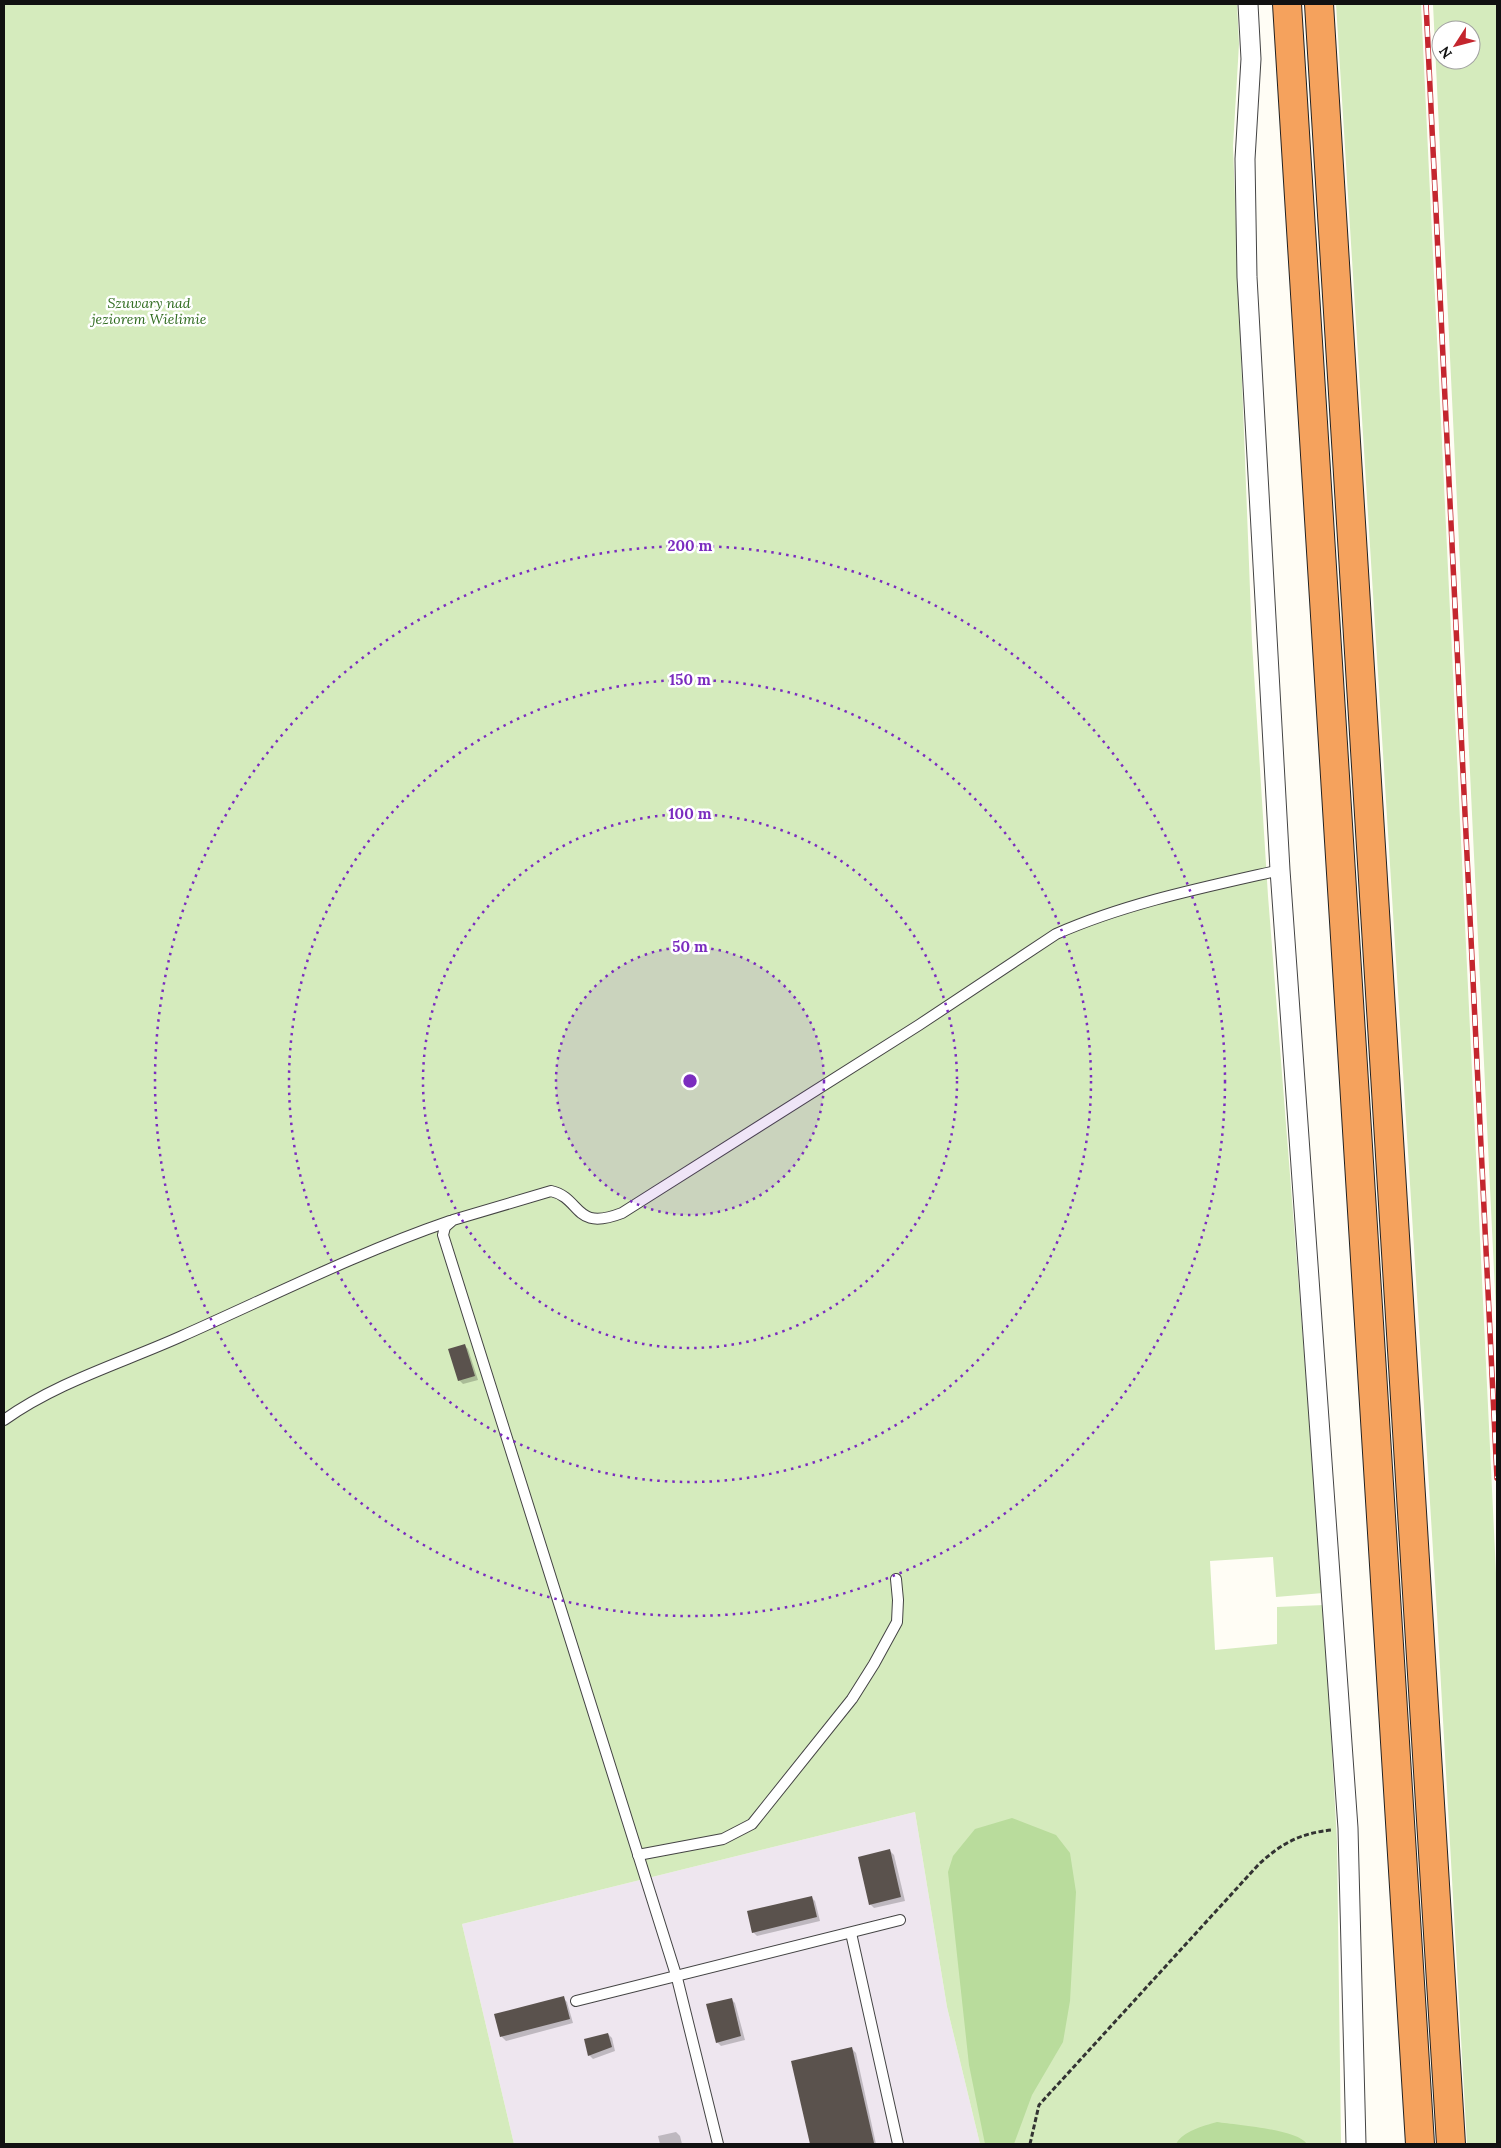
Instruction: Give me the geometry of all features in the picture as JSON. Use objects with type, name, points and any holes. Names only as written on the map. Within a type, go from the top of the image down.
[{"type":"highway","points":[[1286,4],[1420,2144]]},
{"type":"highway","points":[[1319,4],[1451,2144]]},
{"type":"street","points":[[1248,4],[1251,60],[1245,159],[1247,277],[1280,870],[1348,1828],[1356,2144]]},
{"type":"lane","points":[[4,1420],[49,1392],[181,1337],[396,1240],[453,1220],[551,1191],[560,1193],[581,1214],[593,1218],[608,1218],[622,1212],[919,1025],[1056,934],[1080,923],[1197,888],[1280,870]]},
{"type":"lane","points":[[453,1220],[445,1227],[443,1235],[677,1978],[718,2144]]},
{"type":"lane","points":[[638,1855],[723,1839],[752,1824],[852,1699],[874,1664],[897,1622],[898,1600],[896,1579]]},
{"type":"lane","points":[[576,2001],[677,1978],[900,1920]]},
{"type":"lane","points":[[852,1933],[898,2144]]},
{"type":"path","points":[[1030,2144],[1039,2105],[1259,1864],[1288,1840],[1301,1835],[1348,1828]]},
{"type":"shaded area","points":[[915,1812],[947,2007],[980,2144],[514,2144],[462,1924]]},
{"type":"green space","name":"Szuwary nad jeziorem Wielimie","points":[[4,4],[1237,4],[1239,44],[1233,146],[1252,642],[1268,896],[1323,1593],[1276,1597],[1273,1557],[1210,1561],[1215,1650],[1277,1644],[1277,1607],[1324,1605],[1337,1842],[1341,2144],[980,2144],[947,2007],[915,1812],[462,1924],[514,2144],[4,2144]]},
{"type":"green space","points":[[1336,4],[1421,4],[1497,1594],[1497,2144],[1467,2144],[1437,1614]]},
{"type":"green space","points":[[1433,4],[1497,4],[1497,1333],[1436,70],[1481,70],[1481,20],[1434,20]]},
{"type":"green space","points":[[1012,1818],[1056,1835],[1070,1853],[1076,1892],[1070,2001],[1063,2042],[1032,2095],[1014,2144],[985,2144],[969,2065],[948,1872],[953,1856],[975,1829]]},
{"type":"green space","points":[[1217,2122],[1279,2131],[1301,2139],[1307,2144],[1176,2144],[1188,2132]]},
{"type":"building","points":[[465,1344],[475,1376],[458,1381],[448,1349]]},
{"type":"building","points":[[890,1849],[901,1897],[869,1905],[858,1857]]},
{"type":"building","points":[[812,1896],[817,1917],[752,1933],[747,1911]]},
{"type":"building","points":[[564,1996],[570,2019],[500,2037],[494,2014]]},
{"type":"building","points":[[732,1998],[741,2036],[716,2043],[706,2004]]},
{"type":"building","points":[[608,2033],[612,2047],[588,2056],[584,2039]]},
{"type":"building","points":[[852,2047],[874,2143],[810,2144],[791,2061]]},
{"type":"railway","points":[[1426,4],[1497,1478]]}]
